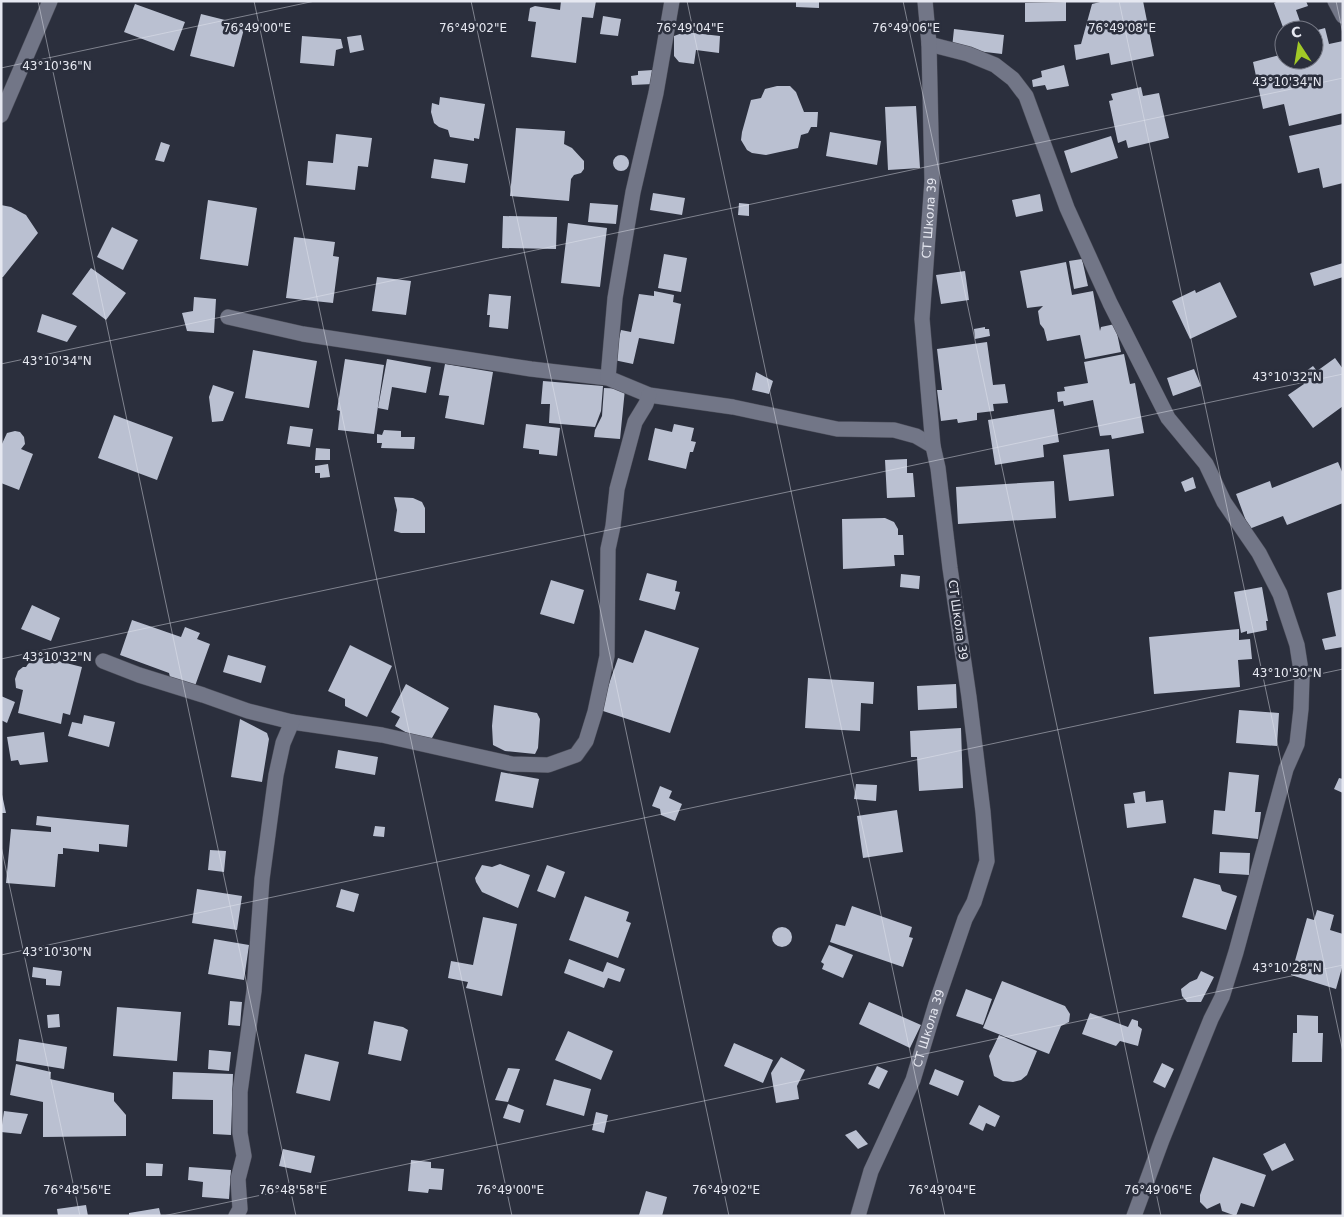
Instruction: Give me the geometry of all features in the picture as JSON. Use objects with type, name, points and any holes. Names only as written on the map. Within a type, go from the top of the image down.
[{"type":"street","points":[[1,115],[50,1]]},
{"type":"street","points":[[608,378],[615,298],[632,201],[656,92],[672,1]]},
{"type":"street","name":"СТ Школа 39","points":[[858,1216],[871,1171],[913,1080],[936,1004],[965,920],[974,902],[987,861],[983,812],[967,688],[938,468],[933,446],[922,319],[932,181],[929,44],[925,1]]},
{"type":"street","points":[[1335,1],[1343,16]]},
{"type":"street","points":[[929,44],[968,54],[995,65],[1013,79],[1026,96],[1067,208],[1110,303],[1168,418],[1206,464],[1224,502],[1259,553],[1280,594],[1297,645],[1302,677],[1297,744],[1286,769],[1222,997],[1211,1019],[1162,1140],[1134,1216]]},
{"type":"street","points":[[228,317],[303,334],[608,378],[649,394],[733,407],[837,429],[894,430],[916,436],[933,446]]},
{"type":"street","points":[[103,661],[248,711],[292,722],[382,735],[512,764],[548,765],[576,755],[586,740],[595,712],[607,656],[608,549],[613,526],[617,489],[636,422],[649,394]]},
{"type":"street","points":[[236,1216],[240,1209],[238,1179],[244,1156],[240,1133],[240,1092],[254,991],[262,880],[276,774],[283,743],[292,722]]},
{"type":"building","points":[[561,1],[596,1],[593,18],[582,17],[576,63],[531,57],[536,22],[528,21],[530,8],[535,6],[560,10]]},
{"type":"building","points":[[796,1],[819,1],[819,8],[796,7]]},
{"type":"building","points":[[1104,1],[1143,1],[1154,56],[1111,65],[1109,53],[1076,60],[1074,45],[1081,44],[1092,4]]},
{"type":"building","points":[[1278,1],[1306,1],[1308,6],[1296,10],[1300,20],[1280,20],[1274,3]]},
{"type":"building","points":[[1066,2],[1066,21],[1025,22],[1025,3]]},
{"type":"building","points":[[135,4],[185,22],[174,51],[124,32]]},
{"type":"building","points":[[201,14],[245,25],[234,67],[190,56]]},
{"type":"building","points":[[603,16],[621,19],[618,36],[600,34]]},
{"type":"building","points":[[1324,28],[1329,44],[1343,41],[1343,113],[1289,126],[1284,104],[1263,109],[1253,62],[1274,57],[1274,70],[1324,70]]},
{"type":"building","points":[[954,29],[1004,35],[1002,54],[952,48]]},
{"type":"building","points":[[685,32],[720,36],[719,53],[696,50],[694,64],[679,62],[674,56],[674,36]]},
{"type":"building","points":[[361,35],[364,50],[350,53],[347,37]]},
{"type":"building","points":[[302,36],[341,39],[343,48],[336,50],[334,66],[300,63]]},
{"type":"building","points":[[1064,65],[1069,86],[1047,90],[1045,85],[1033,87],[1032,80],[1042,77],[1041,71]]},
{"type":"building","points":[[653,70],[653,84],[632,85],[631,76],[638,75],[638,71]]},
{"type":"building","points":[[777,86],[790,86],[796,92],[804,112],[818,112],[817,127],[811,127],[808,133],[801,135],[798,148],[766,155],[752,153],[747,150],[741,140],[751,100],[761,98],[765,89]]},
{"type":"building","points":[[1141,87],[1143,96],[1159,93],[1169,138],[1128,148],[1126,140],[1118,143],[1109,101],[1113,100],[1111,94]]},
{"type":"building","points":[[440,97],[485,104],[479,139],[474,138],[474,141],[450,137],[448,130],[434,123],[431,112],[432,103],[439,105]]},
{"type":"building","points":[[916,106],[920,168],[888,170],[885,107]]},
{"type":"building","points":[[1343,124],[1343,183],[1323,188],[1319,168],[1298,173],[1289,136]]},
{"type":"building","points":[[516,128],[565,131],[564,144],[572,148],[584,161],[584,169],[571,179],[569,201],[510,196]]},
{"type":"building","points":[[830,132],[881,141],[877,165],[826,156]]},
{"type":"building","points":[[336,134],[372,138],[368,167],[358,166],[355,190],[306,185],[308,161],[333,163]]},
{"type":"building","points":[[1111,136],[1118,158],[1071,173],[1064,151]]},
{"type":"building","points":[[161,142],[170,145],[164,162],[155,160]]},
{"type":"building","points":[[621,155],[629,163],[621,171],[613,163]]},
{"type":"building","points":[[434,159],[468,164],[465,183],[431,178]]},
{"type":"building","points":[[653,193],[685,198],[682,215],[650,210]]},
{"type":"building","points":[[1040,194],[1043,211],[1016,217],[1012,200]]},
{"type":"building","points":[[208,200],[257,208],[248,266],[200,259]]},
{"type":"building","points":[[590,203],[618,205],[616,224],[588,222]]},
{"type":"building","points":[[739,203],[749,204],[749,216],[738,215]]},
{"type":"building","points":[[1,205],[11,207],[26,215],[38,233],[3,277],[1,277]]},
{"type":"building","points":[[503,216],[557,217],[556,249],[502,248]]},
{"type":"building","points":[[568,223],[607,228],[600,287],[561,283]]},
{"type":"building","points":[[112,227],[138,240],[123,270],[97,257]]},
{"type":"building","points":[[294,237],[335,242],[333,256],[339,257],[333,303],[286,298]]},
{"type":"building","points":[[664,254],[687,258],[681,292],[658,288]]},
{"type":"building","points":[[1082,259],[1088,286],[1074,289],[1069,261]]},
{"type":"building","points":[[1066,262],[1072,295],[1093,291],[1100,331],[1101,327],[1115,324],[1121,352],[1085,359],[1080,335],[1047,341],[1044,329],[1040,324],[1038,311],[1043,306],[1027,308],[1020,271]]},
{"type":"building","points":[[1343,263],[1343,277],[1314,286],[1310,273]]},
{"type":"building","points":[[91,268],[126,293],[106,320],[72,294]]},
{"type":"building","points":[[965,271],[969,300],[941,304],[936,275]]},
{"type":"building","points":[[377,277],[411,281],[406,315],[372,311]]},
{"type":"building","points":[[1220,282],[1237,317],[1190,339],[1172,301],[1195,290],[1196,293]]},
{"type":"building","points":[[654,291],[674,295],[673,302],[681,304],[674,344],[639,338],[633,364],[614,360],[621,330],[631,332],[639,294],[654,296]]},
{"type":"building","points":[[489,294],[511,296],[508,329],[489,327],[490,315],[487,315]]},
{"type":"building","points":[[194,297],[216,299],[214,333],[187,331],[182,313],[193,311]]},
{"type":"building","points":[[42,314],[77,326],[67,342],[37,332]]},
{"type":"building","points":[[985,327],[985,329],[989,329],[990,336],[975,339],[974,329]]},
{"type":"building","points":[[987,342],[993,385],[1005,384],[1008,403],[993,404],[994,411],[977,413],[977,420],[958,423],[957,419],[941,421],[937,390],[942,390],[937,349]]},
{"type":"building","points":[[253,350],[317,361],[309,408],[245,398]]},
{"type":"building","points":[[1124,354],[1130,384],[1135,383],[1144,433],[1112,439],[1111,435],[1100,436],[1093,400],[1064,406],[1063,401],[1058,402],[1057,392],[1065,391],[1064,387],[1088,383],[1084,362]]},
{"type":"building","points":[[1335,358],[1343,369],[1343,406],[1313,428],[1288,395],[1304,384],[1298,377],[1313,366],[1317,371]]},
{"type":"building","points":[[345,359],[384,365],[374,434],[338,430],[340,411],[337,410]]},
{"type":"building","points":[[387,359],[431,367],[426,393],[392,387],[388,410],[378,408]]},
{"type":"building","points":[[445,364],[493,372],[484,425],[445,418],[449,396],[439,395]]},
{"type":"building","points":[[1194,369],[1201,386],[1173,396],[1167,378]]},
{"type":"building","points":[[756,372],[773,381],[769,394],[752,390]]},
{"type":"building","points":[[543,381],[603,386],[601,411],[595,427],[549,423],[550,404],[541,404]]},
{"type":"building","points":[[213,385],[234,392],[223,421],[212,422],[209,397]]},
{"type":"building","points":[[604,388],[625,389],[620,439],[594,437],[595,430],[602,416]]},
{"type":"building","points":[[1054,409],[1059,442],[1043,445],[1044,457],[995,465],[988,420]]},
{"type":"building","points":[[114,415],[173,437],[157,480],[98,458]]},
{"type":"building","points":[[526,424],[560,428],[557,456],[539,454],[539,450],[523,448]]},
{"type":"building","points":[[674,424],[694,428],[691,441],[696,442],[693,452],[690,452],[686,469],[648,460],[655,428],[672,432]]},
{"type":"building","points":[[290,426],[313,429],[310,447],[287,444]]},
{"type":"building","points":[[384,430],[401,431],[401,437],[415,437],[414,449],[381,448],[382,443],[377,443],[377,434],[382,435]]},
{"type":"building","points":[[20,432],[24,437],[25,444],[21,449],[33,454],[19,490],[1,483],[1,446],[7,433]]},
{"type":"building","points":[[316,448],[330,449],[330,460],[315,460]]},
{"type":"building","points":[[1109,449],[1114,496],[1069,501],[1063,455]]},
{"type":"building","points":[[907,459],[907,473],[913,473],[915,497],[887,498],[885,460]]},
{"type":"building","points":[[1338,462],[1343,474],[1343,503],[1287,525],[1283,516],[1249,529],[1236,494],[1270,481],[1272,488]]},
{"type":"building","points":[[328,464],[330,477],[320,478],[320,473],[315,473],[315,466]]},
{"type":"building","points":[[1193,477],[1196,488],[1185,492],[1181,482]]},
{"type":"building","points":[[1054,481],[1056,518],[958,524],[956,487]]},
{"type":"building","points":[[394,497],[413,498],[422,502],[425,508],[425,533],[401,533],[394,531],[397,510]]},
{"type":"building","points":[[885,518],[894,522],[898,529],[898,535],[903,535],[904,555],[894,555],[895,566],[843,569],[842,519]]},
{"type":"building","points":[[647,573],[677,581],[675,591],[680,592],[675,610],[639,600]]},
{"type":"building","points":[[901,574],[920,576],[919,589],[900,587]]},
{"type":"building","points":[[551,580],[584,590],[574,624],[540,614]]},
{"type":"building","points":[[1262,587],[1268,621],[1266,621],[1267,630],[1247,634],[1247,631],[1241,633],[1234,592]]},
{"type":"building","points":[[1343,589],[1343,647],[1325,650],[1322,639],[1336,636],[1327,593]]},
{"type":"building","points":[[32,605],[60,618],[51,641],[21,629]]},
{"type":"building","points":[[132,620],[181,637],[185,627],[200,633],[197,639],[210,644],[195,686],[170,677],[169,673],[120,655]]},
{"type":"building","points":[[1239,629],[1239,640],[1250,639],[1252,659],[1238,660],[1240,687],[1154,694],[1149,637]]},
{"type":"building","points":[[645,630],[699,648],[670,733],[600,710],[618,658],[633,663]]},
{"type":"building","points":[[350,645],[392,666],[367,717],[345,706],[345,699],[328,691]]},
{"type":"building","points":[[34,655],[82,667],[70,715],[63,713],[61,724],[18,713],[23,690],[16,688],[15,679],[18,671],[26,667]]},
{"type":"building","points":[[228,655],[266,666],[261,683],[223,672]]},
{"type":"building","points":[[808,678],[874,682],[873,704],[861,703],[860,731],[805,728]]},
{"type":"building","points":[[406,684],[449,708],[428,745],[395,726],[400,717],[391,712]]},
{"type":"building","points":[[956,684],[957,708],[918,710],[917,686]]},
{"type":"building","points":[[1,696],[15,702],[7,723],[1,720]]},
{"type":"building","points":[[494,705],[537,713],[540,719],[538,748],[535,754],[505,751],[493,745]]},
{"type":"building","points":[[1239,710],[1279,713],[1277,746],[1236,743]]},
{"type":"building","points":[[84,715],[115,722],[109,747],[68,736],[72,722],[82,724]]},
{"type":"building","points":[[240,719],[267,733],[269,739],[262,782],[231,777]]},
{"type":"building","points":[[961,728],[963,788],[919,791],[917,757],[911,757],[910,731]]},
{"type":"building","points":[[44,732],[48,762],[20,765],[18,760],[11,761],[7,737]]},
{"type":"building","points":[[338,750],[378,757],[375,775],[335,768]]},
{"type":"building","points":[[501,772],[539,779],[533,808],[495,801]]},
{"type":"building","points":[[1229,772],[1259,775],[1255,812],[1261,812],[1258,839],[1212,834],[1214,810],[1225,811]]},
{"type":"building","points":[[1339,778],[1343,779],[1343,793],[1334,789]]},
{"type":"building","points":[[856,784],[877,785],[876,801],[854,799]]},
{"type":"building","points":[[660,786],[672,791],[669,798],[682,804],[675,821],[661,815],[660,809],[652,806]]},
{"type":"building","points":[[1,790],[6,813],[1,813]]},
{"type":"building","points":[[1145,791],[1146,802],[1163,800],[1166,823],[1127,828],[1124,804],[1135,803],[1133,793]]},
{"type":"building","points":[[897,810],[903,852],[863,858],[857,816]]},
{"type":"building","points":[[37,816],[129,825],[127,847],[99,844],[99,852],[63,848],[63,854],[58,854],[55,887],[6,883],[11,829],[51,832],[51,827],[36,825]]},
{"type":"building","points":[[375,826],[385,827],[384,837],[373,836]]},
{"type":"building","points":[[210,850],[226,851],[224,872],[208,870]]},
{"type":"building","points":[[1220,852],[1250,853],[1249,875],[1219,873]]},
{"type":"building","points":[[500,864],[530,875],[518,908],[482,892],[476,882],[475,878],[482,865],[492,867]]},
{"type":"building","points":[[547,865],[565,872],[555,898],[537,891]]},
{"type":"building","points":[[1194,878],[1220,885],[1222,891],[1237,896],[1226,930],[1182,917]]},
{"type":"building","points":[[197,889],[242,896],[237,930],[192,923]]},
{"type":"building","points":[[341,889],[359,894],[354,912],[336,907]]},
{"type":"building","points":[[585,896],[629,912],[626,921],[631,923],[618,958],[569,940]]},
{"type":"building","points":[[852,906],[912,927],[909,937],[913,938],[903,967],[830,942],[836,924],[845,926]]},
{"type":"building","points":[[1317,910],[1334,915],[1330,930],[1343,934],[1343,964],[1336,989],[1291,975],[1307,918],[1314,920]]},
{"type":"building","points":[[483,917],[517,924],[502,996],[466,988],[468,982],[448,978],[451,961],[473,965]]},
{"type":"building","points":[[782,927],[789,930],[792,937],[789,944],[782,947],[775,944],[772,937],[775,930]]},
{"type":"building","points":[[214,939],[249,945],[244,980],[208,974]]},
{"type":"building","points":[[829,945],[853,955],[843,978],[822,969],[824,964],[821,962]]},
{"type":"building","points":[[569,959],[603,972],[607,962],[625,969],[620,982],[608,978],[604,988],[564,973]]},
{"type":"building","points":[[33,967],[62,971],[60,986],[46,985],[46,979],[32,977]]},
{"type":"building","points":[[1201,971],[1214,977],[1201,1002],[1187,1002],[1182,996],[1181,989],[1197,979]]},
{"type":"building","points":[[1002,981],[1065,1006],[1070,1014],[1069,1022],[1061,1026],[1049,1054],[983,1028]]},
{"type":"building","points":[[966,989],[992,999],[983,1025],[956,1016]]},
{"type":"building","points":[[230,1001],[242,1002],[240,1026],[228,1025]]},
{"type":"building","points":[[869,1002],[921,1025],[910,1048],[859,1024]]},
{"type":"building","points":[[117,1007],[181,1012],[177,1061],[113,1056]]},
{"type":"building","points":[[1090,1013],[1128,1027],[1132,1019],[1138,1021],[1138,1026],[1142,1029],[1138,1046],[1120,1041],[1116,1046],[1082,1034]]},
{"type":"building","points":[[59,1014],[60,1027],[48,1028],[47,1015]]},
{"type":"building","points":[[1297,1015],[1318,1016],[1318,1033],[1323,1033],[1322,1062],[1292,1062],[1293,1033],[1297,1033]]},
{"type":"building","points":[[374,1021],[403,1027],[408,1030],[401,1061],[368,1054]]},
{"type":"building","points":[[568,1031],[613,1051],[601,1080],[555,1060]]},
{"type":"building","points":[[999,1035],[1037,1051],[1027,1075],[1021,1080],[1013,1082],[1003,1081],[994,1076],[989,1056]]},
{"type":"building","points":[[19,1039],[67,1047],[64,1069],[16,1061]]},
{"type":"building","points":[[734,1043],[773,1060],[763,1083],[724,1066]]},
{"type":"building","points":[[209,1050],[231,1052],[229,1071],[208,1069]]},
{"type":"building","points":[[305,1054],[339,1062],[330,1101],[296,1093]]},
{"type":"building","points":[[781,1057],[805,1070],[797,1086],[799,1099],[776,1103],[771,1073]]},
{"type":"building","points":[[1162,1063],[1174,1069],[1165,1088],[1153,1082]]},
{"type":"building","points":[[16,1064],[51,1072],[50,1079],[114,1093],[114,1101],[126,1115],[126,1136],[43,1137],[43,1102],[10,1095]]},
{"type":"building","points":[[877,1066],[888,1071],[879,1089],[868,1084]]},
{"type":"building","points":[[508,1068],[520,1069],[508,1102],[495,1100]]},
{"type":"building","points":[[935,1069],[964,1081],[958,1096],[929,1084]]},
{"type":"building","points":[[173,1072],[233,1074],[231,1135],[213,1134],[213,1100],[172,1099]]},
{"type":"building","points":[[554,1079],[591,1089],[584,1116],[546,1105]]},
{"type":"building","points":[[508,1104],[524,1110],[520,1123],[503,1118]]},
{"type":"building","points":[[979,1105],[1000,1116],[995,1127],[986,1123],[983,1131],[969,1124]]},
{"type":"building","points":[[4,1111],[28,1114],[21,1134],[1,1132]]},
{"type":"building","points":[[596,1112],[608,1115],[604,1133],[592,1130]]},
{"type":"building","points":[[856,1130],[868,1144],[858,1149],[845,1135]]},
{"type":"building","points":[[1285,1143],[1294,1160],[1272,1171],[1263,1154]]},
{"type":"building","points":[[283,1149],[315,1156],[311,1173],[279,1166]]},
{"type":"building","points":[[1213,1157],[1266,1175],[1254,1207],[1241,1203],[1236,1216],[1222,1211],[1220,1203],[1207,1209],[1200,1202],[1200,1195]]},
{"type":"building","points":[[411,1160],[431,1162],[431,1168],[444,1169],[442,1190],[429,1189],[428,1193],[408,1191]]},
{"type":"building","points":[[146,1163],[163,1164],[162,1176],[146,1176]]},
{"type":"building","points":[[189,1167],[231,1170],[229,1199],[202,1197],[203,1182],[188,1180]]},
{"type":"building","points":[[646,1191],[667,1197],[662,1216],[639,1215]]},
{"type":"building","points":[[86,1205],[88,1216],[58,1216],[57,1209]]},
{"type":"building","points":[[159,1208],[161,1216],[129,1216],[129,1213]]}]
